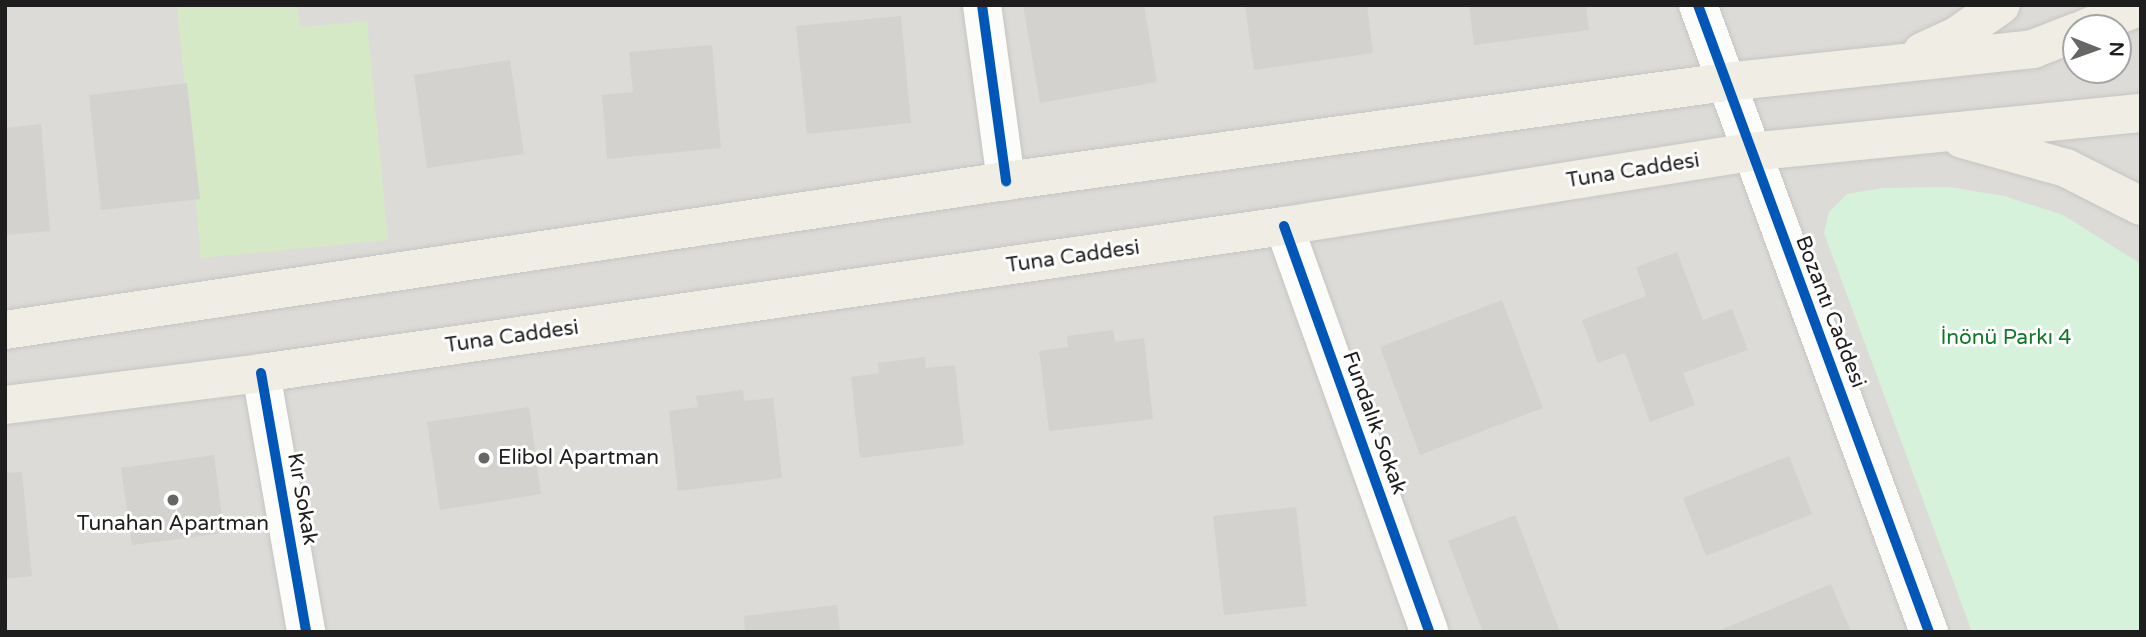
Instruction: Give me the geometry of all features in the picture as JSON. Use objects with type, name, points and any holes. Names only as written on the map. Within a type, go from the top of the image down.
[{"type":"main road","points":[[1900,63],[1958,35],[2001,5]]},
{"type":"main road","points":[[2121,14],[2141,6]]},
{"type":"main road","points":[[5,330],[1006,181],[1726,82],[2033,49],[2062,38]]},
{"type":"main road","name":"Tuna Caddesi","points":[[5,405],[261,373],[1284,226],[1749,152],[2141,113]]},
{"type":"main road","points":[[1919,134],[2038,158],[2093,180],[2141,206]]},
{"type":"street","points":[[982,5],[1006,181]]},
{"type":"street","name":"Bozantı Caddesi","points":[[1698,5],[1749,152],[1929,632]]},
{"type":"street","name":"Fundalık Sokak","points":[[1284,226],[1429,632]]},
{"type":"street","name":"Kır Sokak","points":[[261,373],[306,632]]},
{"type":"shaded area","points":[[5,5],[2141,5],[2141,632],[5,632]]},
{"type":"green space","points":[[177,5],[297,5],[300,27],[367,21],[388,240],[201,258]]},
{"type":"green space","name":"İnönü Parkı 4","points":[[1949,187],[2004,196],[2063,215],[2141,264],[2141,632],[1972,632],[1824,233],[1829,212],[1847,194],[1883,188]]},
{"type":"building","points":[[1023,5],[1144,5],[1157,82],[1040,103]]},
{"type":"building","points":[[1245,5],[1367,5],[1373,53],[1254,70]]},
{"type":"building","points":[[1469,5],[1586,5],[1589,30],[1474,45]]},
{"type":"building","points":[[901,16],[911,123],[807,134],[796,26]]},
{"type":"building","points":[[712,45],[721,148],[607,159],[602,95],[633,92],[629,52]]},
{"type":"building","points":[[510,60],[524,154],[427,168],[414,75]]},
{"type":"building","points":[[187,83],[200,199],[101,210],[89,95]]},
{"type":"building","points":[[41,124],[50,231],[5,235],[5,128]]},
{"type":"building","points":[[1677,252],[1703,320],[1732,309],[1748,350],[1683,373],[1695,405],[1650,422],[1625,353],[1598,363],[1582,320],[1646,296],[1636,267]]},
{"type":"building","points":[[1502,300],[1543,408],[1420,455],[1380,347]]},
{"type":"building","points":[[1113,330],[1115,342],[1144,338],[1153,419],[1049,431],[1039,351],[1068,347],[1067,336]]},
{"type":"building","points":[[925,357],[926,368],[955,365],[964,445],[860,458],[851,377],[879,373],[878,363]]},
{"type":"building","points":[[743,390],[744,401],[773,398],[782,478],[678,491],[669,411],[698,407],[696,396]]},
{"type":"building","name":"Elibol Apartman","points":[[529,407],[541,494],[440,510],[427,422]]},
{"type":"building","name":"Tunahan Apartman","points":[[214,455],[224,533],[132,545],[121,468]]},
{"type":"building","points":[[1789,456],[1812,514],[1706,556],[1683,498]]},
{"type":"building","points":[[22,472],[32,576],[5,579],[5,473]]},
{"type":"building","points":[[1296,507],[1307,606],[1224,615],[1213,516]]},
{"type":"building","points":[[1515,515],[1560,632],[1483,632],[1448,541]]},
{"type":"building","points":[[1831,584],[1851,632],[1718,632],[1718,631]]},
{"type":"building","points":[[837,605],[840,632],[745,632],[744,616]]},
{"type":"cycle path","points":[[982,5],[1006,181]]},
{"type":"cycle path","points":[[1698,5],[1929,632]]},
{"type":"cycle path","points":[[1284,226],[1429,632]]},
{"type":"cycle path","points":[[261,373],[306,632]]},
{"type":"place","name":"Elibol Apartman","points":[[484,458]]},
{"type":"place","name":"Tunahan Apartman","points":[[173,500]]}]
